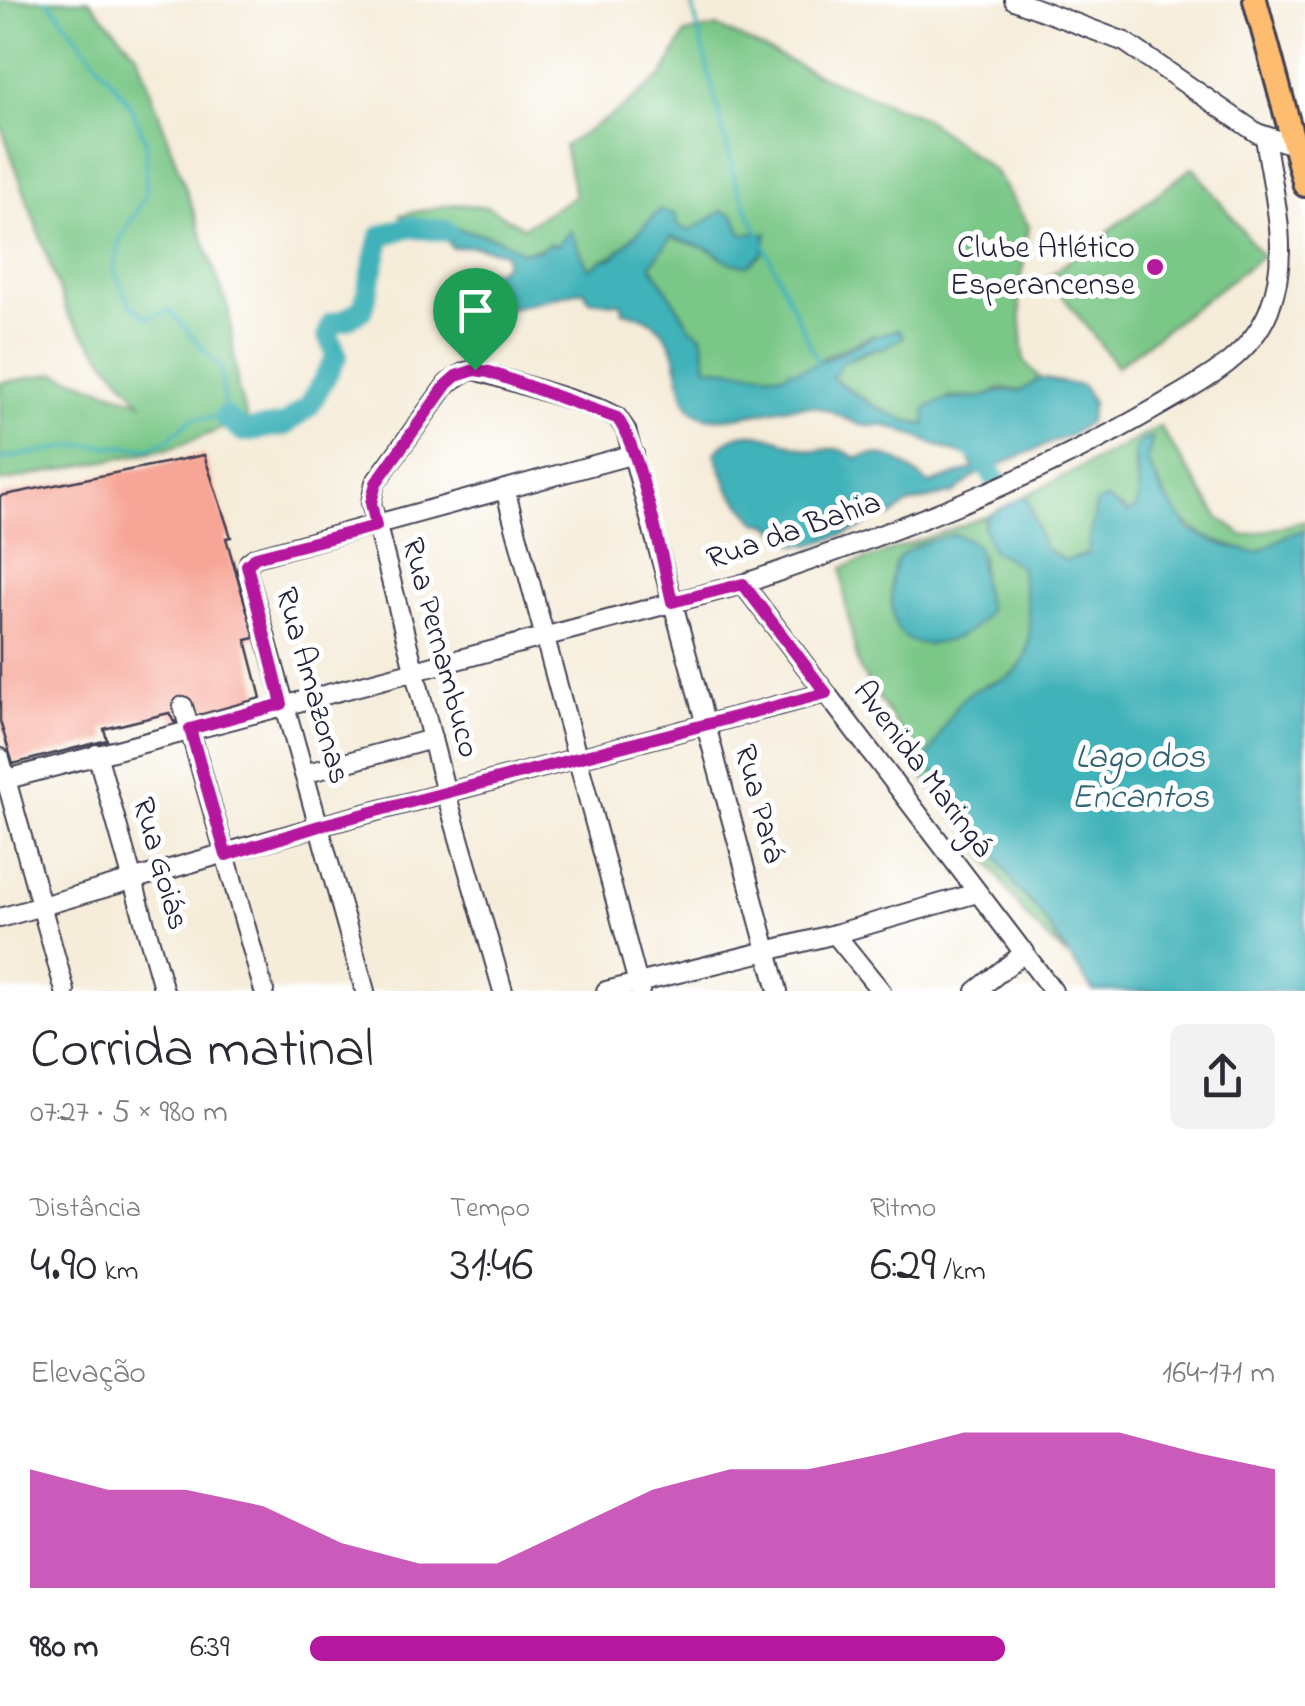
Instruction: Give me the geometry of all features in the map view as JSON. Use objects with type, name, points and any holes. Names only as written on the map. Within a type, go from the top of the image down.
[{"type":"main road","points":[[1255,0],[1301,162]]},
{"type":"street","points":[[1014,0],[1125,42],[1301,162]]},
{"type":"street","name":"Rua da Bahia","points":[[4,780],[743,584],[1017,482],[1102,439],[1212,375],[1260,329],[1276,289],[1281,243],[1265,137]]},
{"type":"street","points":[[1271,176],[1284,166],[1301,162]]},
{"type":"street","name":"Rua Pernambuco","points":[[489,372],[465,372],[447,384],[376,483],[371,503],[446,793],[503,991]]},
{"type":"street","name":"Rua Pará","points":[[489,372],[610,414],[626,430],[778,991]]},
{"type":"street","points":[[376,526],[634,454]]},
{"type":"street","points":[[505,490],[638,987]]},
{"type":"street","name":"Rua Amazonas","points":[[365,991],[247,571],[249,562],[256,557],[376,526]]},
{"type":"street","name":"Avenida Maringá","points":[[743,584],[1053,991]]},
{"type":"street","points":[[0,918],[319,826],[826,693]]},
{"type":"street","points":[[183,706],[264,991]]},
{"type":"street","points":[[304,774],[432,739]]},
{"type":"street","name":"Rua Goiás","points":[[97,754],[164,991]]},
{"type":"street","points":[[0,758],[65,991]]},
{"type":"street","points":[[606,991],[638,987],[977,893]]},
{"type":"street","points":[[834,934],[881,991]]},
{"type":"street","points":[[976,991],[1025,952]]},
{"type":"green space","points":[[0,0],[89,0],[138,55],[229,311],[238,390],[247,419],[175,447],[0,482],[0,383],[56,373],[141,402],[68,315],[0,123]]},
{"type":"green space","points":[[717,27],[821,76],[925,118],[995,172],[1029,226],[1019,294],[1024,361],[1040,378],[1021,391],[1002,388],[982,397],[949,397],[927,425],[888,412],[830,376],[841,363],[903,337],[872,335],[824,357],[809,369],[785,375],[707,367],[702,335],[691,328],[650,265],[671,237],[711,250],[731,263],[742,234],[734,215],[689,231],[678,226],[589,269],[573,239],[520,252],[494,237],[430,225],[401,215],[454,204],[488,207],[523,227],[575,196],[564,146],[619,111],[663,75],[685,34]]},
{"type":"green space","name":"Clube Atlético Esperancense","points":[[1193,167],[1262,256],[1117,366],[1048,277]]},
{"type":"green space","points":[[1160,427],[1219,518],[1244,536],[1305,521],[1305,530],[1287,535],[1257,553],[1200,533],[1177,512],[1157,481],[1147,460],[1152,439],[1134,465],[1139,493],[1136,509],[1128,513],[1122,507],[1095,524],[1089,553],[1066,561],[1043,547],[1027,495]]},
{"type":"green space","points":[[987,516],[983,527],[1020,566],[1029,616],[1024,662],[1006,679],[986,684],[962,700],[925,762],[964,816],[985,837],[1067,957],[1026,917],[967,830],[919,772],[903,735],[859,668],[842,568]],"holes":[[[954,534],[982,555],[981,580],[988,609],[922,545]]]},
{"type":"water","points":[[660,210],[675,214],[678,225],[689,231],[722,211],[734,215],[742,234],[767,233],[762,254],[748,265],[731,263],[711,250],[671,237],[651,265],[691,328],[702,335],[707,367],[784,375],[899,330],[903,337],[880,350],[873,348],[841,363],[831,377],[888,413],[926,425],[925,409],[935,404],[948,399],[1021,391],[1040,378],[1083,386],[1092,403],[1089,422],[1070,435],[976,475],[954,493],[908,504],[890,517],[874,518],[860,529],[811,545],[795,544],[768,524],[757,522],[729,490],[715,453],[726,442],[738,436],[761,435],[811,450],[839,449],[857,458],[889,457],[930,484],[973,469],[969,455],[886,426],[861,425],[812,406],[737,417],[709,418],[698,414],[688,405],[671,345],[647,319],[623,311],[622,304],[589,300],[584,290],[511,308],[501,306],[501,292],[481,284],[478,273],[505,264],[505,253],[474,246],[452,248],[445,238],[421,234],[415,223],[486,236],[521,252],[540,250],[550,243],[556,246],[570,231],[589,269],[612,258]]},
{"type":"water","name":"Lago dos Encantos","points":[[1153,438],[1147,460],[1163,494],[1191,531],[1257,553],[1287,535],[1305,530],[1305,991],[1093,991],[1038,910],[1017,889],[985,837],[964,816],[925,762],[961,701],[975,690],[1015,672],[1028,645],[1028,613],[1020,566],[992,550],[983,527],[987,516],[1026,495],[1043,547],[1066,561],[1088,554],[1096,503],[1107,499],[1128,513],[1136,509],[1139,493],[1134,450],[1141,441]]},
{"type":"water","points":[[954,534],[971,541],[978,549],[988,609],[982,619],[959,636],[931,644],[917,643],[905,638],[894,619],[891,585],[895,565],[914,547]]},
{"type":"building","points":[[204,455],[231,537],[226,538],[255,638],[246,640],[261,698],[174,722],[169,713],[104,729],[107,740],[13,764],[0,721],[0,496]]},
{"type":"waterway","points":[[0,459],[81,445],[149,448],[168,440],[193,418],[225,417],[221,369],[169,310],[148,318],[130,304],[114,270],[120,240],[146,195],[146,141],[129,103],[48,0]]},
{"type":"waterway","points":[[691,0],[736,184],[759,235]]},
{"type":"waterway","points":[[225,417],[243,431],[285,425],[309,406],[337,356],[328,336],[332,323],[363,309],[381,236],[407,227],[446,231]]},
{"type":"waterway","points":[[763,243],[818,362]]},
{"type":"waterway","points":[[971,448],[979,452],[995,478]]},
{"type":"place","name":"Clube Atlético Esperancense","points":[[1155,267]]},
{"type":"route","points":[[475,370],[617,418],[626,430],[634,454],[672,602],[743,584],[826,693],[319,826],[226,855],[190,729],[282,704],[247,565],[256,557],[376,526],[371,503],[376,483],[447,384],[456,376],[475,370]]}]
